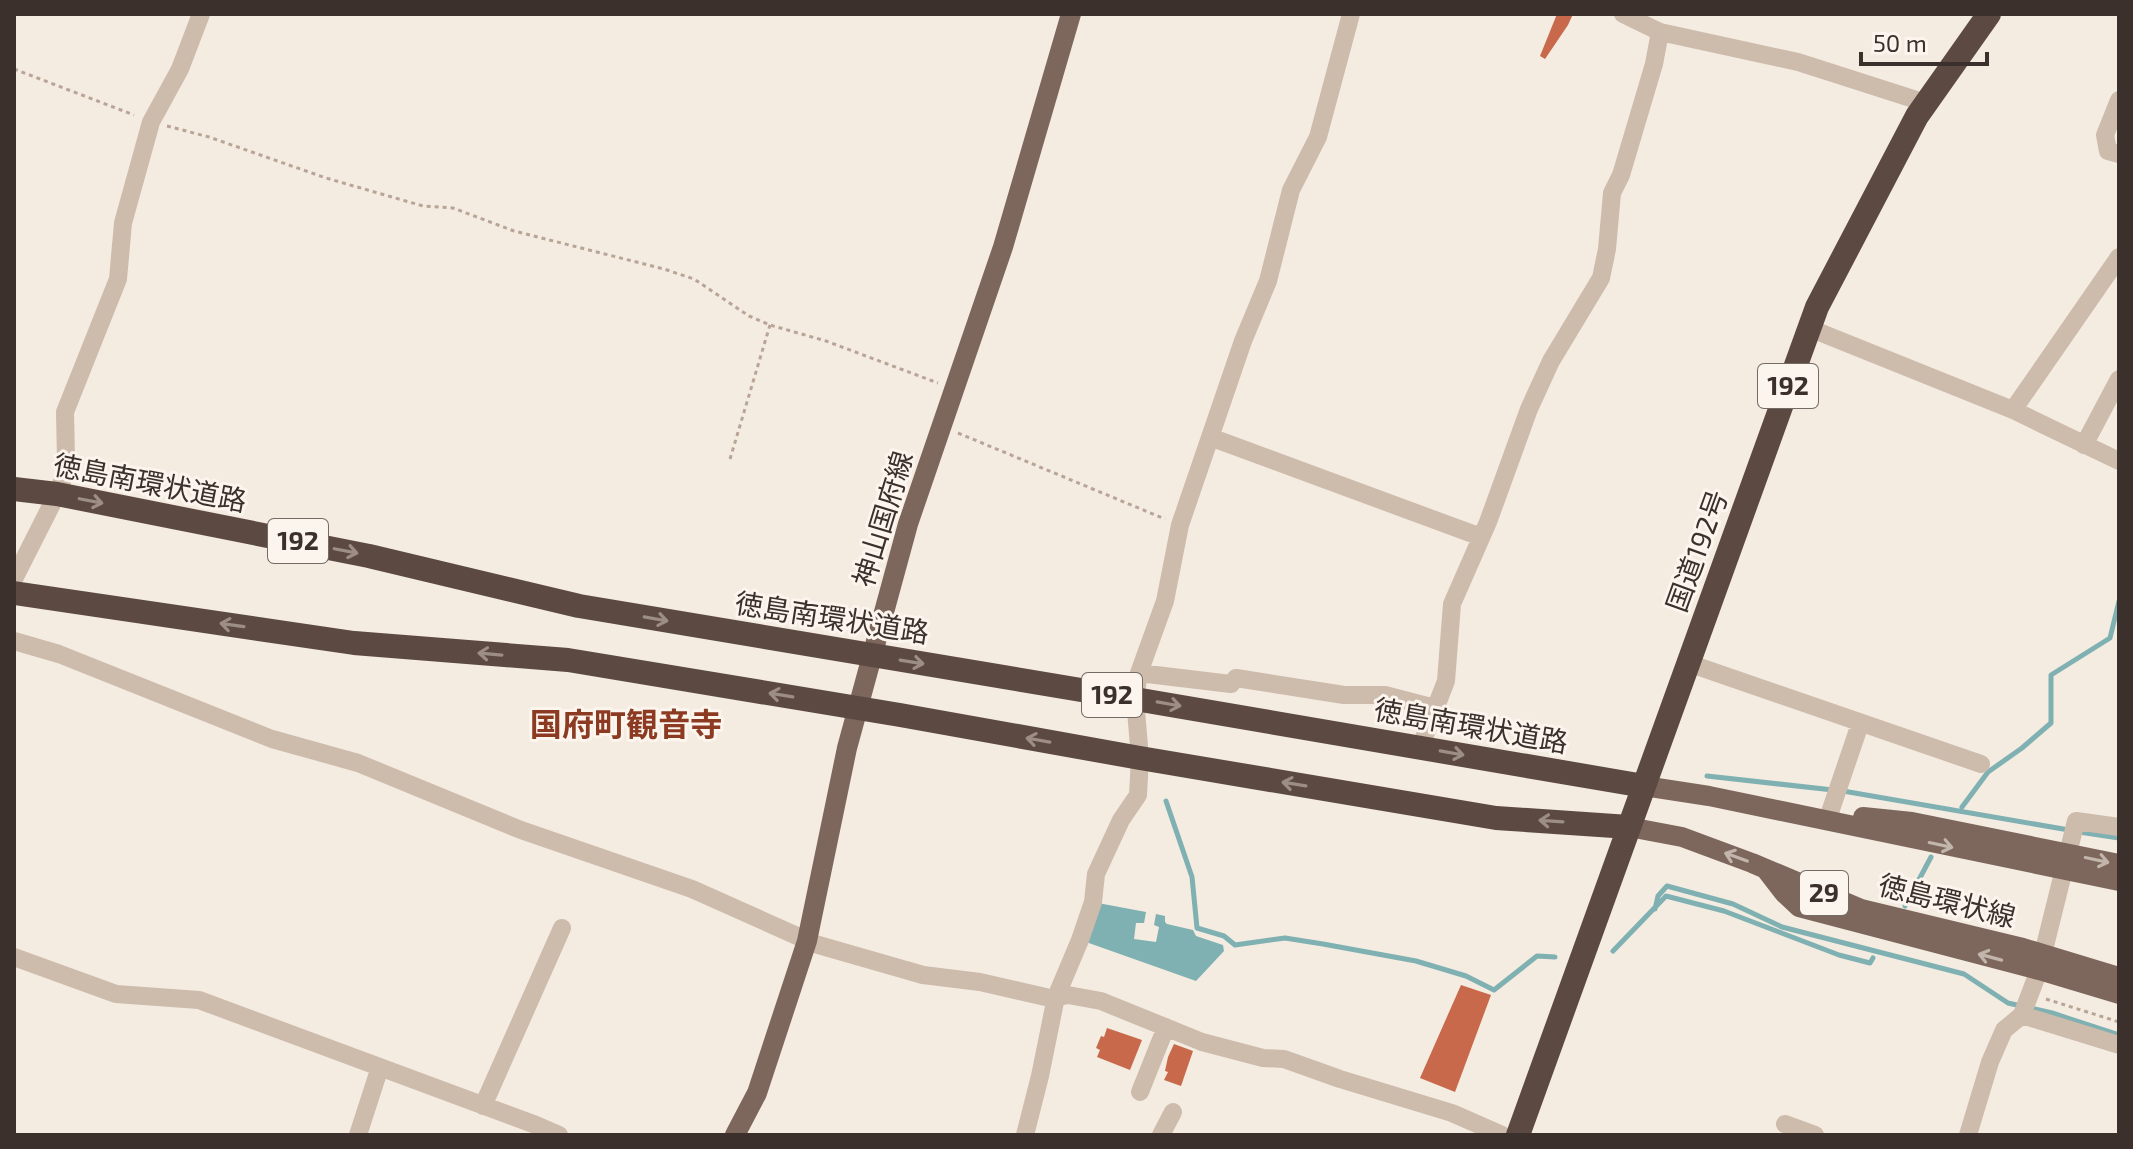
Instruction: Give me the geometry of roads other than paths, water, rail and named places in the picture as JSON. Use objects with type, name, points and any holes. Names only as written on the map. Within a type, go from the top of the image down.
[{"type":"highway","name":"国道192号","points":[[1518,1135],[1817,307],[1926,103],[1989,14]]},
{"type":"highway","name":"徳島南環状道路","points":[[14,489],[57,494],[369,556],[579,606],[1644,786]]},
{"type":"highway","name":"192","points":[[14,593],[354,643],[568,660],[1496,818],[1629,827]]},
{"type":"main road","name":"神山国府線","points":[[735,1135],[757,1093],[807,941],[847,748],[908,524],[1003,247],[1071,14]]},
{"type":"main road","name":"徳島環状線","points":[[1644,786],[1709,796],[2119,881]]},
{"type":"main road","points":[[1827,821],[1866,817],[2071,838],[2119,864]]},
{"type":"main road","name":"徳島環状線","points":[[1629,827],[1682,837],[1861,909],[2023,948],[2119,977]]},
{"type":"main road","points":[[1765,868],[1799,907],[2119,994]]},
{"type":"street","points":[[14,579],[63,479],[66,460],[65,412],[118,279],[123,223],[151,122],[180,69],[201,14]]},
{"type":"street","points":[[1025,1135],[1056,997],[1093,902],[1096,874],[1121,820],[1138,795],[1140,758],[1135,699],[1139,673],[1165,601],[1180,525],[1243,341],[1268,281],[1291,190],[1318,137],[1351,14]]},
{"type":"street","points":[[1623,14],[1660,32],[1798,62],[1926,103]]},
{"type":"street","points":[[1420,748],[1446,681],[1452,604],[1529,409],[1551,361],[1601,278],[1612,193],[1621,175],[1654,64],[1660,32]]},
{"type":"street","points":[[2119,100],[2105,135],[2108,151],[2119,154]]},
{"type":"street","points":[[2013,410],[2119,257]]},
{"type":"street","points":[[1809,328],[2013,410],[2119,461]]},
{"type":"street","points":[[2084,445],[2118,382]]},
{"type":"street","points":[[1210,437],[1481,537]]},
{"type":"street","points":[[14,641],[59,654],[272,739],[358,763],[521,830],[692,889],[807,941],[923,975],[980,982],[1050,998],[1068,995],[1101,1001],[1202,1042],[1263,1058],[1284,1059],[1452,1113],[1502,1135]]},
{"type":"street","points":[[1688,663],[1981,764]]},
{"type":"street","points":[[1139,673],[1231,684],[1236,678],[1344,695],[1385,695],[1435,708]]},
{"type":"street","points":[[1827,821],[1860,724]]},
{"type":"street","points":[[1968,1135],[1990,1062],[2004,1030],[2026,1005],[2039,970],[2076,821],[2119,827]]},
{"type":"street","points":[[483,1106],[562,928]]},
{"type":"street","points":[[14,957],[116,994],[199,1000],[483,1106],[535,1130],[559,1135]]},
{"type":"street","points":[[2026,1005],[2119,1045]]},
{"type":"street","points":[[1140,1092],[1166,1027]]},
{"type":"street","points":[[358,1135],[380,1067]]},
{"type":"street","points":[[1161,1135],[1173,1112]]},
{"type":"street","points":[[1785,1124],[1811,1134]]},
{"type":"water","points":[[1098,903],[1146,912],[1144,923],[1136,923],[1134,939],[1156,942],[1159,927],[1154,925],[1156,914],[1165,916],[1167,924],[1193,930],[1196,936],[1223,945],[1224,951],[1196,981],[1086,942]]},
{"type":"waterway","points":[[1962,807],[1988,772],[2051,723],[2051,675],[2110,638],[2119,601]]},
{"type":"waterway","points":[[1707,776],[1833,790]]},
{"type":"waterway","points":[[1843,791],[2069,830]]},
{"type":"waterway","points":[[1166,801],[1192,877],[1197,928],[1224,936],[1235,945],[1285,938],[1323,944],[1416,961],[1466,976],[1494,990],[1537,956],[1555,957]]},
{"type":"waterway","points":[[2079,832],[2119,838]]},
{"type":"waterway","points":[[1905,906],[1931,857]]},
{"type":"waterway","points":[[1655,909],[1658,896],[1667,886],[1733,904],[1782,927],[1964,974],[2008,1003],[2021,1006]]},
{"type":"waterway","points":[[1613,951],[1666,896],[1724,911],[1839,955],[1870,963],[1873,958]]},
{"type":"waterway","points":[[2031,1008],[2119,1035]]},
{"type":"district","name":"国府町観音寺","points":[[626,725]]}]
